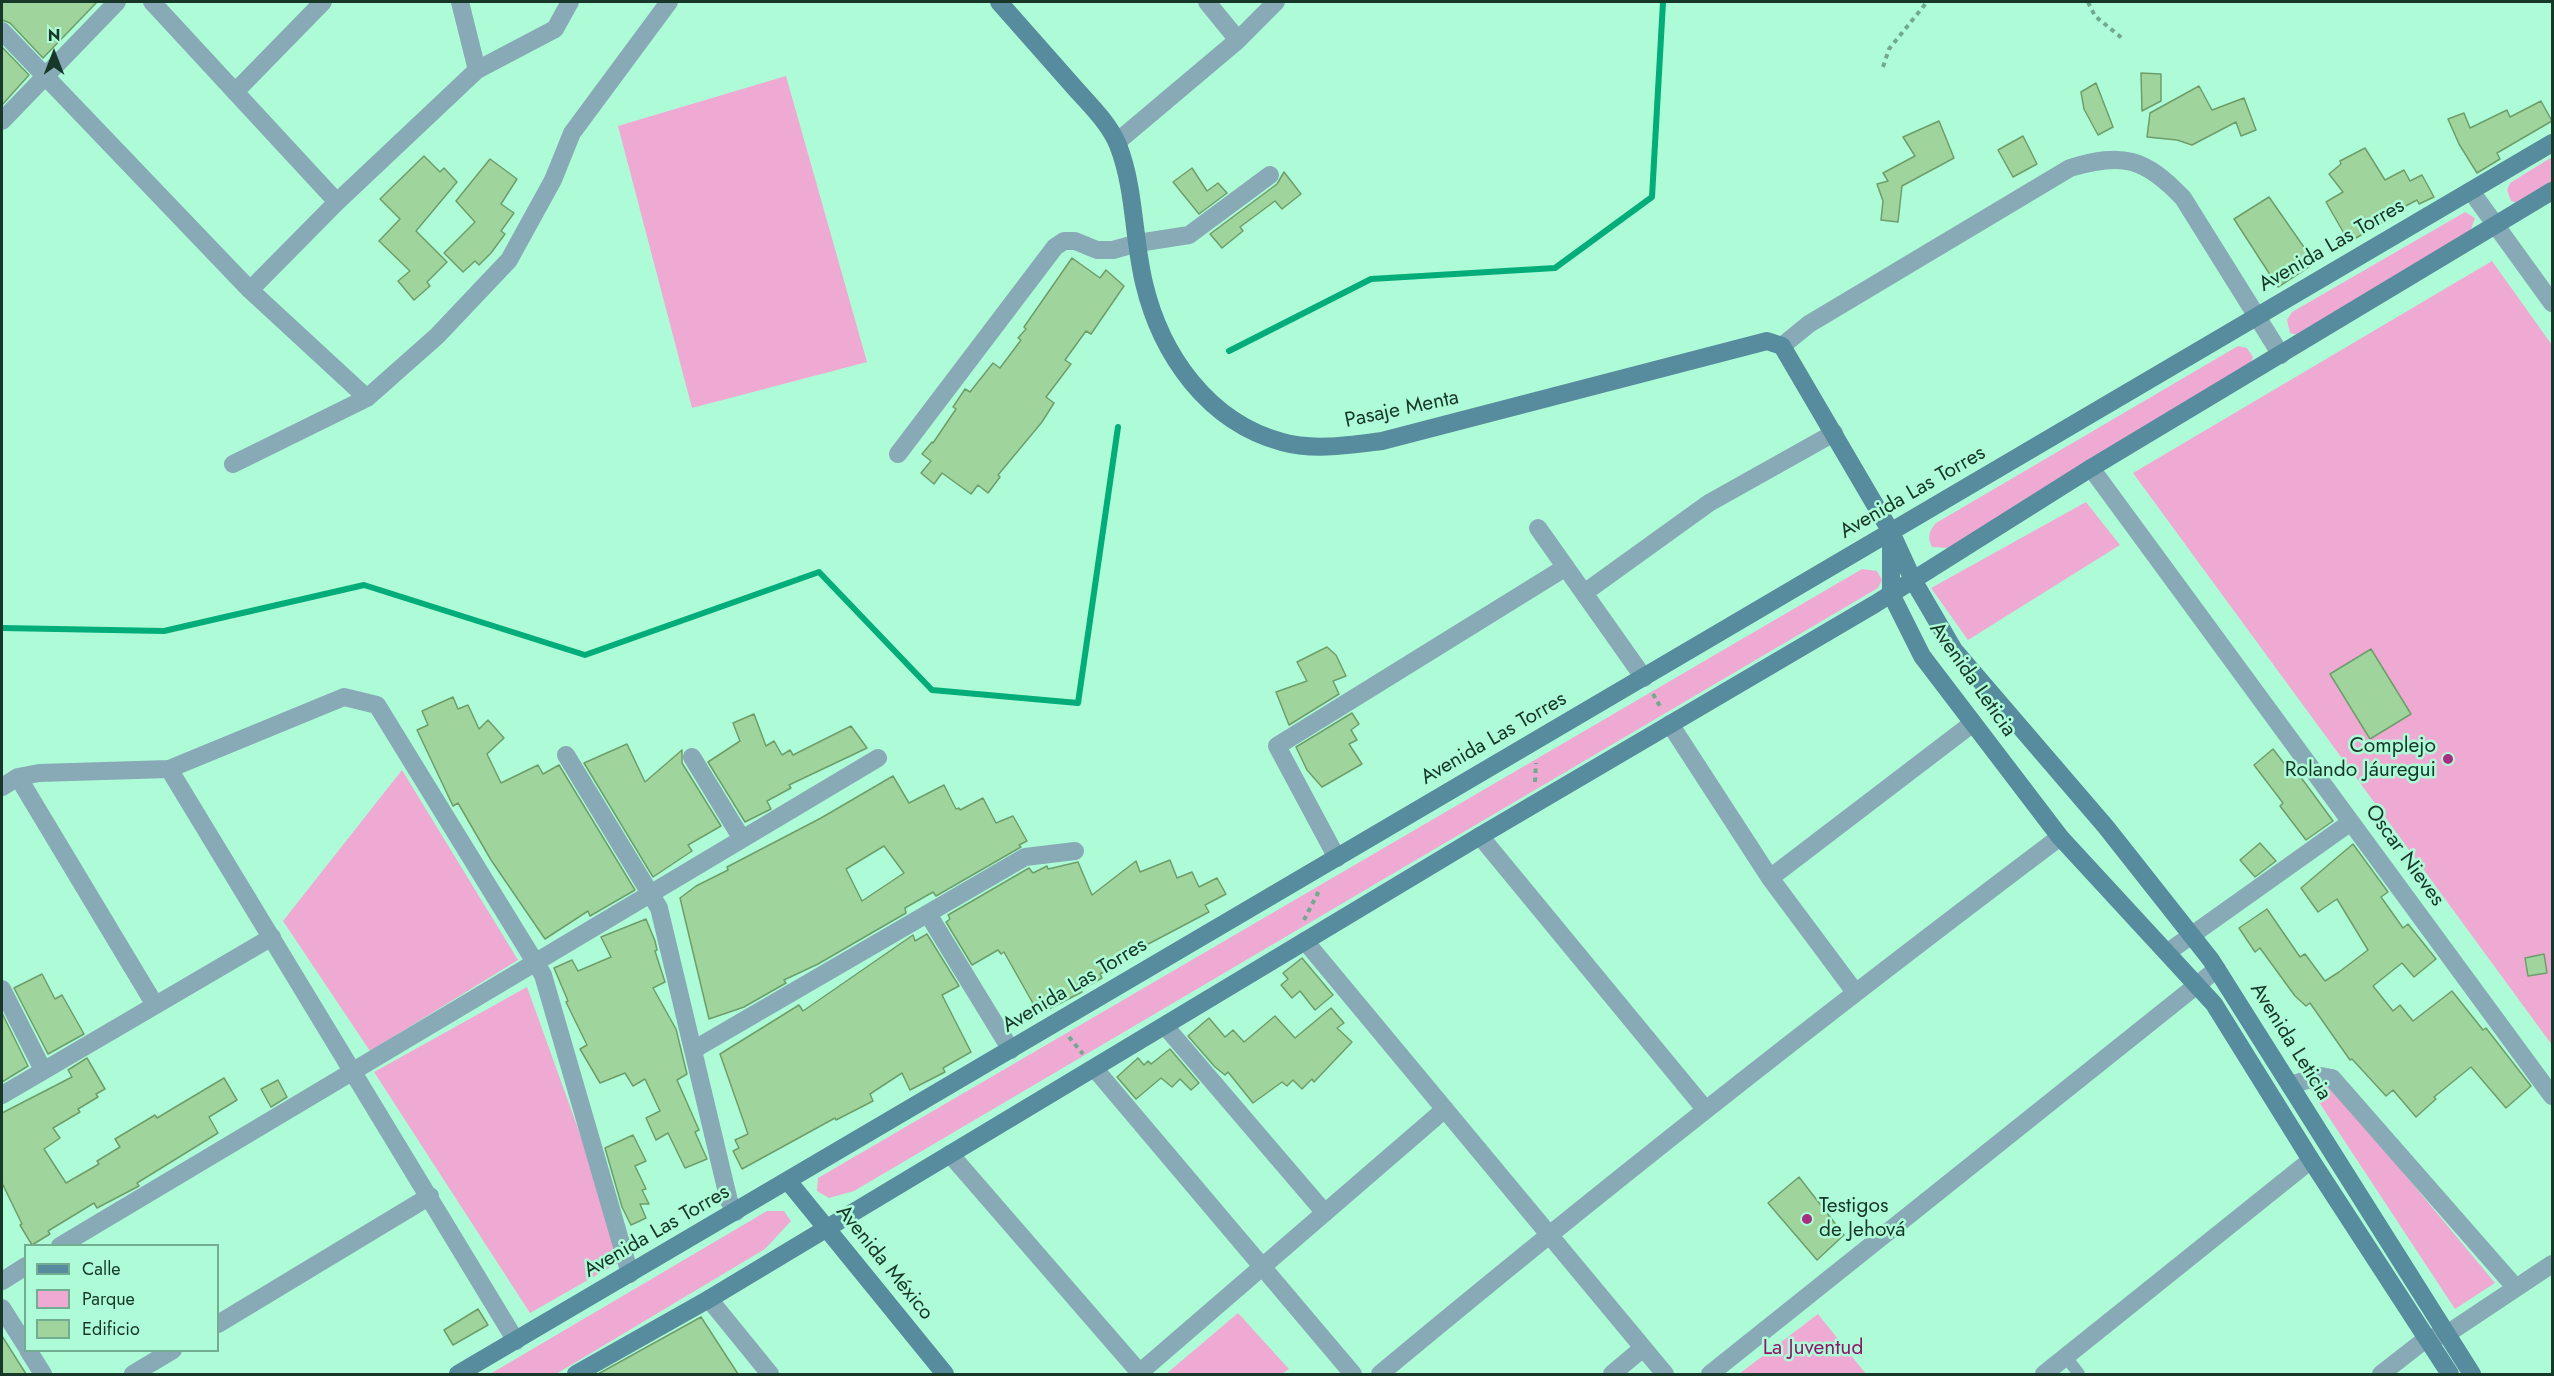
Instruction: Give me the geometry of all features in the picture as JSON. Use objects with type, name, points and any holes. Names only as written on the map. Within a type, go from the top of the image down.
[{"type":"street","points":[[2,121],[117,2]]},
{"type":"street","points":[[152,2],[337,202]]},
{"type":"street","points":[[235,92],[323,2]]},
{"type":"street","points":[[460,2],[477,70]]},
{"type":"street","points":[[250,290],[337,202],[477,70],[555,29],[565,16],[570,2]]},
{"type":"street","points":[[233,464],[367,398],[438,336],[509,260],[553,180],[572,133],[669,2]]},
{"type":"street","name":"Pasaje Menta","points":[[999,2],[1100,117],[1117,142],[1125,166],[1143,281],[1153,314],[1182,370],[1200,394],[1237,424],[1283,443],[1329,447],[1382,441],[1767,341],[1782,346]]},
{"type":"street","points":[[1207,2],[1238,40]]},
{"type":"street","points":[[1117,142],[1238,40],[1276,2]]},
{"type":"street","points":[[2,31],[250,290],[367,398]]},
{"type":"street","name":"Avenida Las Torres","points":[[459,1374],[2553,143]]},
{"type":"street","points":[[1891,532],[1782,346],[1809,324],[2070,168],[2100,159],[2135,161],[2162,176],[2183,198],[2281,355]]},
{"type":"street","points":[[898,454],[1055,246],[1064,241],[1075,241],[1097,250],[1113,250],[1138,243],[1189,235],[1270,175]]},
{"type":"street","points":[[2471,191],[2551,297]]},
{"type":"street","points":[[576,1374],[709,1299],[826,1226],[1095,1069],[1480,836],[1890,594],[2091,468],[2553,191]]},
{"type":"street","points":[[1584,593],[1709,502],[1834,433]]},
{"type":"street","name":"Oscar Nieves","points":[[2091,468],[2553,1096]]},
{"type":"street","points":[[1538,528],[1644,678]]},
{"type":"street","name":"Avenida Leticia","points":[[1891,532],[1913,580],[1954,650],[2106,827],[2193,935],[2217,969],[2472,1374]]},
{"type":"street","name":"Avenida Leticia","points":[[1891,532],[1890,594],[1922,656],[2060,837],[2214,1004],[2311,1160],[2450,1374]]},
{"type":"street","points":[[1331,862],[1277,746],[1566,567]]},
{"type":"street","points":[[2,786],[18,777],[39,773],[169,769],[344,697],[377,705],[543,975],[630,1274]]},
{"type":"street","points":[[1770,878],[1973,723]]},
{"type":"street","points":[[1670,724],[1770,878],[1855,992]]},
{"type":"street","points":[[566,755],[660,908],[729,1201],[736,1212]]},
{"type":"street","points":[[692,758],[742,839]]},
{"type":"street","points":[[62,1244],[878,758]]},
{"type":"street","points":[[169,769],[516,1341]]},
{"type":"street","points":[[18,777],[155,1005]]},
{"type":"street","points":[[2168,952],[2351,822]]},
{"type":"street","points":[[1480,836],[1705,1109]]},
{"type":"street","points":[[1380,1374],[1548,1234],[1705,1109],[2060,837]]},
{"type":"street","points":[[693,1050],[1025,857],[1075,851]]},
{"type":"street","points":[[928,914],[1011,1050]]},
{"type":"street","points":[[2,1095],[273,937]]},
{"type":"street","points":[[1305,941],[1665,1374]]},
{"type":"street","points":[[1710,1374],[2217,969]]},
{"type":"street","points":[[2,989],[43,1070]]},
{"type":"street","points":[[1165,1026],[1325,1212]]},
{"type":"street","points":[[1095,1069],[1353,1374]]},
{"type":"street","points":[[2290,1085],[2321,1076],[2332,1078],[2516,1288]]},
{"type":"street","points":[[950,1154],[1139,1374],[1445,1109]]},
{"type":"street","points":[[2044,1374],[2311,1160]]},
{"type":"street","name":"Avenida México","points":[[788,1181],[945,1374]]},
{"type":"street","points":[[219,1323],[430,1196]]},
{"type":"street","points":[[2381,1374],[2426,1339],[2447,1334],[2553,1264]]},
{"type":"street","points":[[2,1281],[24,1267]]},
{"type":"street","points":[[709,1299],[770,1374]]},
{"type":"street","points":[[2,1308],[24,1343]]},
{"type":"street","points":[[1612,1374],[1643,1348]]},
{"type":"street","points":[[29,1352],[43,1374]]},
{"type":"street","points":[[133,1374],[170,1352]]},
{"type":"lane","points":[[2066,1357],[2079,1374]]},
{"type":"path","points":[[1883,67],[1889,49],[1928,2]]},
{"type":"path","points":[[2088,2],[2095,16],[2122,39]]},
{"type":"path","points":[[1644,678],[1670,724]]},
{"type":"path","points":[[1534,804],[1538,740]]},
{"type":"path","points":[[1305,941],[1304,920],[1329,874],[1331,862]]},
{"type":"path","points":[[1058,1022],[1095,1069]]},
{"type":"green space","points":[[786,76],[867,362],[692,408],[618,126]]},
{"type":"green space","points":[[2552,157],[2552,185],[2517,203],[2511,201],[2507,190],[2510,183]]},
{"type":"green space","points":[[2465,212],[2475,218],[2470,232],[2298,335],[2290,333],[2287,320],[2292,312]]},
{"type":"green space","name":"Complejo Rolando Jáuregui","points":[[2492,261],[2552,345],[2552,1045],[2133,473]]},
{"type":"green space","points":[[2238,346],[2247,348],[2253,357],[2251,364],[1949,548],[1932,547],[1930,534],[1936,523]]},
{"type":"green space","points":[[2086,502],[2120,545],[1968,640],[1931,588]]},
{"type":"green space","points":[[1862,569],[1877,571],[1882,580],[1878,588],[854,1191],[829,1198],[817,1191],[818,1178]]},
{"type":"green space","points":[[402,770],[518,960],[370,1051],[283,921]]},
{"type":"green space","points":[[527,987],[625,1259],[530,1313],[374,1072]]},
{"type":"green space","points":[[2327,1081],[2495,1283],[2455,1309],[2309,1087]]},
{"type":"green space","points":[[767,1211],[784,1211],[791,1221],[765,1249],[556,1374],[490,1374]]},
{"type":"green space","points":[[1238,1313],[1289,1369],[1282,1374],[1166,1374]]},
{"type":"green space","name":"La Juventud","points":[[1818,1314],[1866,1374],[1739,1374]]},
{"type":"building","points":[[2,2],[97,2],[43,58],[10,23],[2,20]]},
{"type":"building","points":[[2,47],[29,75],[2,105]]},
{"type":"building","points":[[2141,73],[2161,74],[2161,101],[2142,111]]},
{"type":"building","points":[[2096,83],[2113,127],[2098,135],[2084,109],[2081,92]]},
{"type":"building","points":[[2199,86],[2212,110],[2244,98],[2256,130],[2241,136],[2236,122],[2192,145],[2177,140],[2147,137],[2150,113]]},
{"type":"building","points":[[2541,101],[2552,121],[2497,153],[2500,159],[2477,173],[2459,144],[2448,119],[2464,113],[2470,128],[2507,110],[2510,117]]},
{"type":"building","points":[[1939,121],[1954,158],[1902,186],[1898,222],[1881,220],[1883,201],[1877,184],[1888,181],[1883,173],[1915,156],[1903,137]]},
{"type":"building","points":[[2023,136],[2037,164],[2013,177],[1998,150]]},
{"type":"building","points":[[2365,148],[2385,180],[2404,170],[2410,181],[2422,175],[2434,197],[2419,204],[2417,200],[2385,217],[2387,220],[2349,242],[2326,202],[2343,192],[2329,174],[2341,164],[2340,161]]},
{"type":"building","points":[[424,156],[440,172],[444,168],[457,182],[416,231],[447,262],[427,282],[430,286],[414,300],[398,281],[410,271],[379,241],[400,219],[380,199]]},
{"type":"building","points":[[490,159],[517,179],[501,204],[514,213],[501,231],[505,234],[491,253],[479,265],[475,261],[463,272],[444,253],[475,222],[456,201]]},
{"type":"building","points":[[1192,168],[1207,191],[1218,183],[1227,193],[1199,214],[1173,182]]},
{"type":"building","points":[[1284,172],[1301,194],[1282,209],[1275,201],[1240,227],[1243,231],[1222,248],[1210,234],[1277,184]]},
{"type":"building","points":[[2269,197],[2315,263],[2278,287],[2234,219]]},
{"type":"building","points":[[1072,258],[1100,278],[1106,270],[1124,286],[1091,334],[1086,331],[1065,360],[1071,364],[1046,397],[1054,403],[1042,422],[998,475],[1000,477],[988,493],[978,485],[971,494],[942,473],[934,484],[921,473],[931,461],[922,454],[933,443],[956,409],[953,407],[965,389],[970,392],[993,363],[1000,368],[1021,340],[1018,338],[1026,329],[1024,327]]},
{"type":"building","points":[[1327,647],[1336,655],[1346,676],[1333,681],[1339,694],[1289,725],[1276,692],[1307,681],[1297,662]]},
{"type":"building","points":[[2371,649],[2411,714],[2370,739],[2330,674]]},
{"type":"building","points":[[453,697],[458,709],[468,705],[479,729],[488,720],[504,738],[487,754],[501,783],[538,765],[543,774],[559,765],[635,890],[590,916],[588,911],[545,939],[491,860],[458,803],[453,806],[417,730],[428,725],[422,711]]},
{"type":"building","points":[[1352,713],[1359,724],[1351,730],[1357,740],[1349,744],[1362,764],[1322,787],[1307,770],[1296,747]]},
{"type":"building","points":[[754,714],[766,746],[774,741],[782,755],[790,750],[793,755],[851,726],[867,748],[789,785],[791,788],[767,801],[771,809],[745,822],[708,762],[740,741],[733,723]]},
{"type":"building","points":[[627,744],[645,782],[682,750],[682,763],[721,826],[688,845],[692,851],[653,877],[584,763]]},
{"type":"building","points":[[2273,749],[2293,775],[2297,772],[2333,821],[2306,840],[2280,806],[2283,803],[2254,765]]},
{"type":"building","points":[[893,776],[909,803],[944,785],[956,809],[960,810],[983,798],[996,823],[1013,816],[1027,841],[1019,845],[1021,847],[936,896],[933,892],[905,908],[906,913],[818,964],[784,980],[786,983],[744,1007],[709,1019],[680,898],[696,886],[728,870],[727,867],[821,818]],"holes":[[[884,846],[904,873],[862,901],[846,869]]]},
{"type":"building","points":[[2260,843],[2276,861],[2255,877],[2240,860]]},
{"type":"building","points":[[2353,844],[2388,892],[2381,897],[2403,928],[2408,924],[2436,959],[2414,977],[2402,963],[2373,986],[2393,1011],[2400,1005],[2413,1021],[2452,991],[2483,1030],[2486,1028],[2531,1086],[2506,1108],[2471,1067],[2434,1097],[2436,1099],[2416,1117],[2393,1090],[2386,1096],[2352,1059],[2350,1060],[2310,1003],[2306,1006],[2295,996],[2260,948],[2255,952],[2239,928],[2267,909],[2300,957],[2305,954],[2325,981],[2339,972],[2368,950],[2337,899],[2318,912],[2301,888]]},
{"type":"building","points":[[1170,860],[1177,878],[1192,872],[1199,887],[1217,878],[1226,894],[1205,905],[1209,912],[1116,961],[1118,964],[1100,974],[1102,978],[1081,990],[1082,992],[1039,1014],[1004,952],[1001,954],[998,950],[972,965],[946,922],[950,919],[948,915],[1029,868],[1033,873],[1047,866],[1048,869],[1078,862],[1092,895],[1136,861],[1140,872]]},
{"type":"building","points":[[646,919],[655,941],[657,950],[655,951],[665,982],[653,988],[676,1029],[687,1074],[677,1080],[699,1130],[695,1132],[707,1159],[685,1168],[668,1133],[656,1140],[646,1118],[660,1111],[645,1079],[633,1086],[625,1073],[600,1083],[580,1049],[587,1045],[566,1002],[568,1001],[554,968],[572,960],[578,971],[611,957],[601,937]]},
{"type":"building","points":[[927,934],[959,986],[942,995],[971,1052],[943,1068],[945,1072],[910,1090],[902,1073],[870,1094],[873,1101],[836,1120],[835,1118],[742,1169],[733,1151],[739,1148],[735,1140],[748,1134],[720,1054],[799,1005],[803,1011],[913,935],[915,941]]},
{"type":"building","points":[[2544,954],[2547,973],[2528,976],[2525,958]]},
{"type":"building","points":[[1302,958],[1333,995],[1315,1010],[1300,991],[1292,998],[1281,985],[1288,979],[1283,973]]},
{"type":"building","points":[[42,974],[55,999],[62,995],[84,1034],[48,1054],[14,988]]},
{"type":"building","points":[[1331,1008],[1344,1023],[1337,1028],[1352,1042],[1314,1082],[1312,1079],[1302,1089],[1293,1080],[1287,1086],[1282,1082],[1253,1103],[1228,1072],[1225,1075],[1215,1067],[1188,1036],[1209,1018],[1225,1037],[1233,1030],[1244,1042],[1275,1016],[1295,1038]]},
{"type":"building","points":[[2,1013],[28,1066],[2,1082]]},
{"type":"building","points":[[1170,1049],[1199,1083],[1191,1090],[1180,1079],[1172,1087],[1161,1078],[1136,1099],[1117,1077],[1138,1058],[1144,1065],[1148,1061],[1151,1064]]},
{"type":"building","points":[[87,1058],[105,1089],[96,1094],[98,1097],[78,1109],[80,1112],[53,1128],[60,1138],[44,1149],[66,1183],[99,1164],[97,1161],[120,1147],[115,1139],[155,1115],[157,1118],[224,1078],[237,1100],[209,1117],[218,1133],[137,1183],[139,1186],[97,1208],[94,1203],[48,1231],[50,1234],[31,1244],[20,1225],[22,1224],[2,1183],[2,1113],[72,1077],[68,1070]]},
{"type":"building","points":[[278,1080],[287,1097],[271,1107],[261,1089]]},
{"type":"building","points":[[633,1135],[646,1161],[635,1166],[646,1189],[642,1190],[649,1204],[640,1204],[646,1218],[631,1225],[622,1207],[605,1148]]},
{"type":"building","name":"Testigos de Jehová","points":[[1799,1177],[1844,1235],[1817,1260],[1768,1203]]},
{"type":"building","points":[[478,1309],[488,1325],[453,1345],[444,1330]]},
{"type":"building","points":[[701,1317],[738,1374],[598,1374]]},
{"type":"building","points":[[2,1336],[26,1374],[2,1374]]},
{"type":"waterway","points":[[1229,351],[1371,279],[1555,268],[1652,197],[1663,2]]},
{"type":"waterway","points":[[2,628],[164,631],[364,585],[585,655],[819,572],[932,690],[1078,703],[1118,427]]},
{"type":"place","name":"Complejo Rolando Jáuregui","points":[[2448,759]]},
{"type":"place","name":"Testigos de Jehová","points":[[1807,1219]]}]
